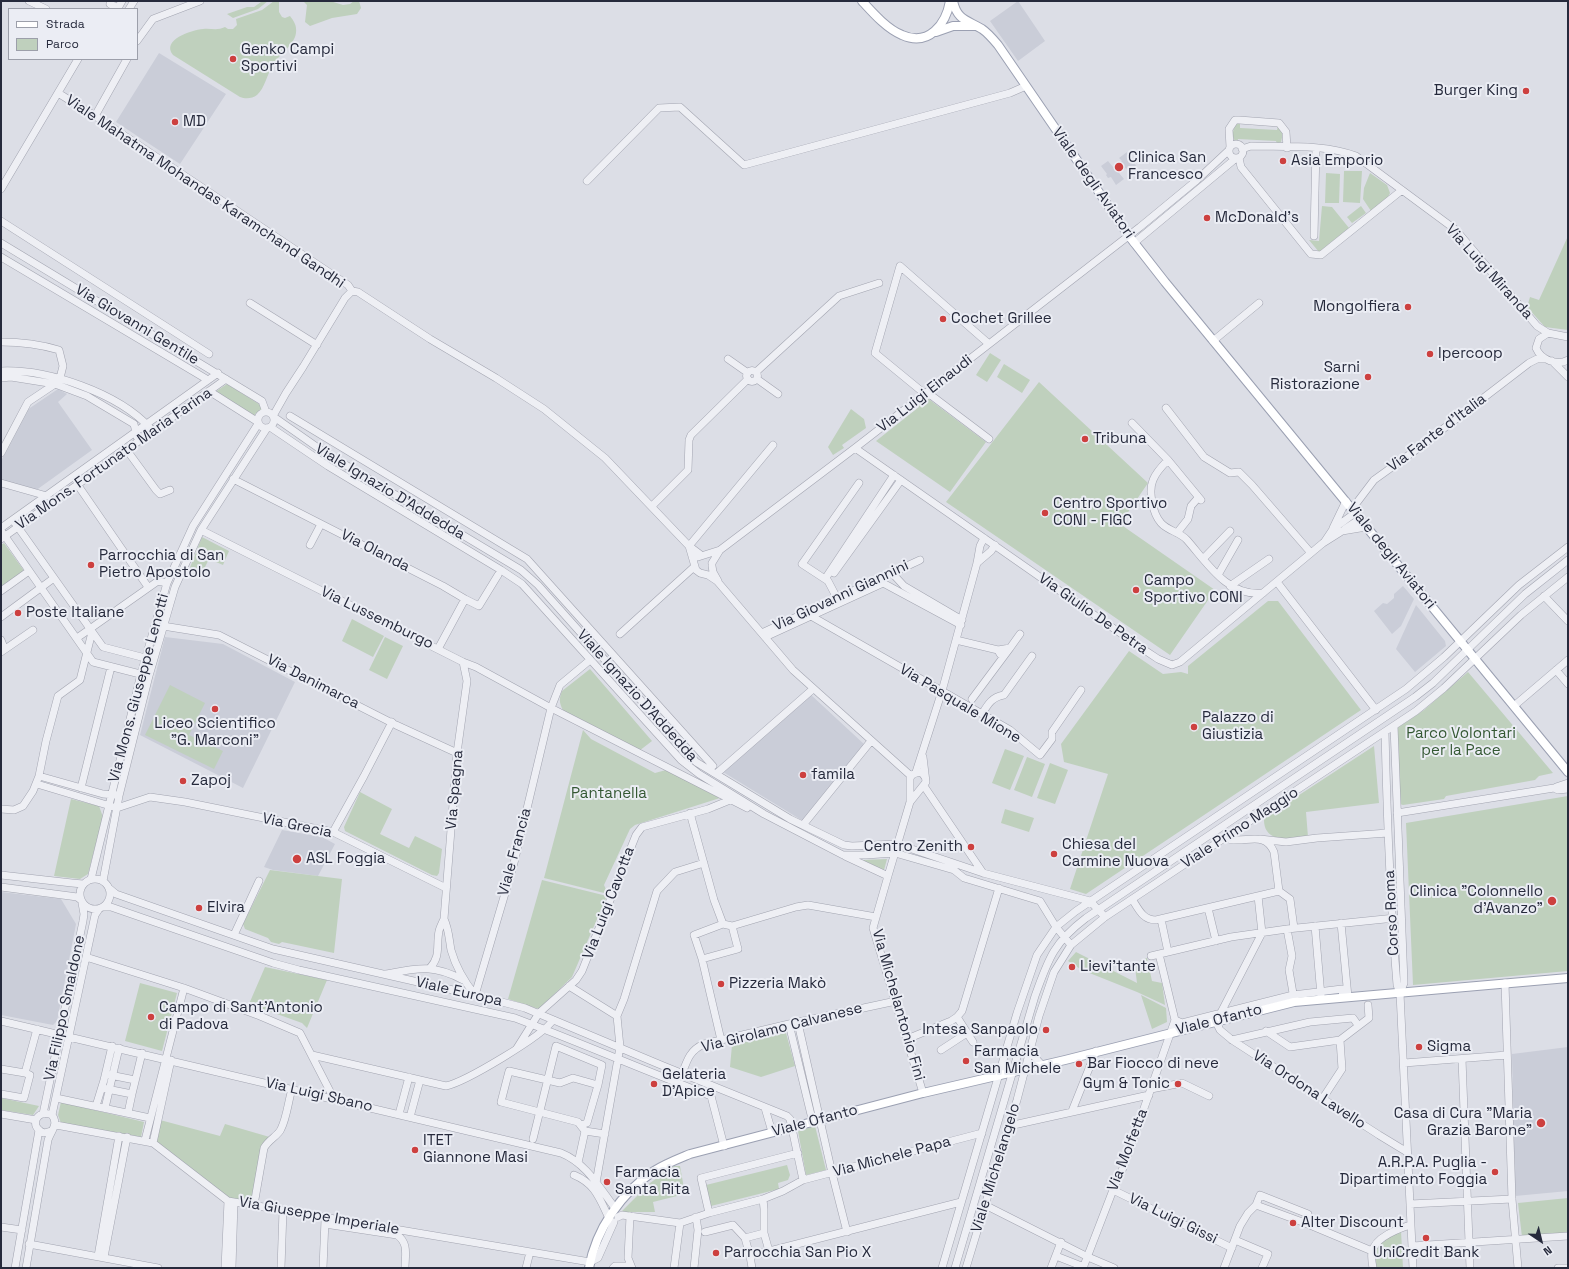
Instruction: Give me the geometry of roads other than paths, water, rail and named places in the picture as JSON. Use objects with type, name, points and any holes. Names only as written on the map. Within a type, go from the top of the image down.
[{"type":"main road","points":[[862,1],[884,22],[901,35],[915,38],[953,26],[974,26]]},
{"type":"main road","name":"Viale degli Aviatori","points":[[931,34],[946,18],[952,1]]},
{"type":"main road","name":"Viale degli Aviatori","points":[[952,1],[962,19],[982,29],[991,36],[1134,243],[1568,772]]},
{"type":"main road","name":"Viale Ofanto","points":[[592,1263],[597,1238],[614,1218],[615,1208],[632,1190],[654,1171],[690,1154],[772,1132],[817,1122],[923,1093],[1216,1022],[1294,998],[1321,995],[1346,997],[1568,978]]},
{"type":"street","points":[[29,1],[44,8]]},
{"type":"street","points":[[110,5],[118,8],[122,1]]},
{"type":"street","points":[[138,37],[152,19],[200,1]]},
{"type":"street","points":[[1,189],[77,60]]},
{"type":"street","points":[[95,116],[126,60]]},
{"type":"street","points":[[587,181],[659,108],[680,107],[744,165],[1010,93],[1026,86]]},
{"type":"street","name":"Viale Mahatma Mohandas Karamchand Gandhi","points":[[58,93],[95,116],[348,285],[352,291],[358,292],[430,339],[496,378],[544,409],[606,458],[689,546],[702,555]]},
{"type":"street","points":[[1237,158],[1231,157],[1229,149],[1230,126],[1235,120],[1279,123],[1286,132],[1287,148]]},
{"type":"street","points":[[1129,236],[1174,200],[1215,164],[1229,149],[1237,144],[1242,149],[1242,155],[1221,170],[1134,243]]},
{"type":"street","name":"Via Luigi Miranda","points":[[1242,149],[1251,146],[1316,148],[1343,151],[1356,156],[1456,230],[1537,326],[1548,333]]},
{"type":"street","points":[[1314,236],[1316,148]]},
{"type":"street","points":[[1237,158],[1241,167],[1311,254],[1321,255],[1402,190]]},
{"type":"street","points":[[1215,164],[1221,170]]},
{"type":"street","points":[[1174,200],[1179,206]]},
{"type":"street","name":"Via Giovanni Gentile","points":[[1,220],[209,354]]},
{"type":"street","name":"Via Luigi Einaudi","points":[[702,555],[720,550],[855,448],[1129,236]]},
{"type":"street","name":"Via Giovanni Gentile","points":[[1,243],[218,373],[262,401],[270,414]]},
{"type":"street","name":"Via Giovanni Gentile","points":[[1,257],[208,380]]},
{"type":"street","points":[[989,344],[900,266],[875,353],[925,394],[932,396],[989,439]]},
{"type":"street","points":[[728,359],[752,381],[839,296],[879,283]]},
{"type":"street","name":"Viale Mahatma Mohandas Karamchand Gandhi","points":[[270,414],[286,393],[345,298],[352,291]]},
{"type":"street","points":[[250,303],[316,345]]},
{"type":"street","points":[[1213,341],[1259,303]]},
{"type":"street","name":"Via Luigi Miranda","points":[[1537,326],[1539,339]]},
{"type":"street","points":[[1539,339],[1548,333],[1567,336]]},
{"type":"street","name":"Via Fante d'Italia","points":[[1529,363],[1539,339]]},
{"type":"street","points":[[1,342],[24,342],[59,350],[63,366],[57,381],[28,402],[1,453]]},
{"type":"street","points":[[1536,348],[1539,355],[1549,360],[1567,376]]},
{"type":"street","name":"Via Fante d'Italia","points":[[1356,514],[1374,480],[1418,449],[1529,363],[1537,359],[1559,363],[1568,360]]},
{"type":"street","points":[[1567,376],[1566,367],[1568,360]]},
{"type":"street","points":[[1,371],[10,371],[57,381],[98,392],[140,417],[150,428]]},
{"type":"street","name":"Via Mons. Fortunato Maria Farina","points":[[2,533],[18,527],[138,441],[150,428],[218,373]]},
{"type":"street","points":[[652,506],[688,470],[689,440],[691,434],[748,376]]},
{"type":"street","points":[[756,376],[778,394]]},
{"type":"street","points":[[1,378],[11,377],[57,381],[87,396],[134,424],[138,441]]},
{"type":"street","name":"Via Mons. Fortunato Maria Farina","points":[[2,533],[12,520],[136,433],[150,428],[209,392],[226,379]]},
{"type":"street","points":[[209,392],[258,423],[262,428],[269,428]]},
{"type":"street","points":[[1166,408],[1204,457],[1230,473],[1239,472],[1262,496],[1311,553]]},
{"type":"street","points":[[103,880],[116,808],[153,661],[175,587],[201,530],[234,479],[274,423],[270,414],[259,415],[258,423]]},
{"type":"street","name":"Viale Ignazio D'Addedda","points":[[270,414],[319,449],[528,576],[691,758],[790,819],[849,846],[897,844],[983,873],[1090,901]]},
{"type":"street","name":"Viale Ignazio D'Addedda","points":[[290,416],[527,559],[713,766]]},
{"type":"street","name":"Via Mons. Giuseppe Lenotti","points":[[92,879],[111,794],[145,658],[167,582],[193,526],[258,423]]},
{"type":"street","points":[[1132,423],[1168,460],[1200,499],[1191,506],[1188,519],[1177,533]]},
{"type":"street","name":"Viale Ignazio D'Addedda","points":[[269,428],[370,492],[515,578],[525,587],[681,760],[698,774],[764,814],[843,855],[895,853],[954,870],[964,878],[1040,901],[1056,927],[1071,945]]},
{"type":"street","points":[[689,546],[773,445]]},
{"type":"street","name":"Via Giulio De Petra","points":[[855,448],[1146,651],[1158,659],[1172,665],[1180,662],[1323,543]]},
{"type":"street","points":[[126,449],[160,494],[170,490]]},
{"type":"street","points":[[1168,460],[1156,473],[1152,481],[1151,491],[1157,517],[1162,524],[1184,536],[1226,584],[1244,593],[1264,593]]},
{"type":"street","points":[[826,580],[894,475]]},
{"type":"street","name":"Via Olanda","points":[[234,479],[479,606],[498,576]]},
{"type":"street","points":[[826,580],[901,480]]},
{"type":"street","points":[[1,483],[47,496]]},
{"type":"street","points":[[370,492],[376,483]]},
{"type":"street","points":[[838,600],[826,580],[802,564],[858,483]]},
{"type":"street","points":[[77,484],[148,587]]},
{"type":"street","points":[[1323,543],[1346,501]]},
{"type":"street","points":[[1332,529],[1356,514]]},
{"type":"street","points":[[1342,532],[1356,514]]},
{"type":"street","points":[[12,520],[103,647],[153,661]]},
{"type":"street","points":[[310,545],[321,524]]},
{"type":"street","points":[[1323,543],[1342,532],[1366,527]]},
{"type":"street","name":"Via Lussemburgo","points":[[201,530],[476,667],[551,708],[730,800],[764,814]]},
{"type":"street","points":[[1203,559],[1230,530]]},
{"type":"street","points":[[2,533],[93,662],[149,676]]},
{"type":"street","points":[[462,546],[467,538]]},
{"type":"street","points":[[910,802],[912,778],[922,753],[942,691],[977,563],[980,546],[984,538]]},
{"type":"street","points":[[1218,575],[1238,540]]},
{"type":"street","points":[[977,563],[991,551],[995,545]]},
{"type":"street","name":"Viale Mahatma Mohandas Karamchand Gandhi","points":[[689,546],[694,565]]},
{"type":"street","name":"Viale Primo Maggio","points":[[999,1075],[1037,955],[1056,927],[1090,901],[1406,689],[1429,671],[1519,585],[1568,548]]},
{"type":"street","name":"Via Luigi Einaudi","points":[[712,565],[720,550]]},
{"type":"street","points":[[620,634],[694,565],[696,558],[702,555],[710,558],[713,572],[723,588]]},
{"type":"street","points":[[1230,586],[1269,559]]},
{"type":"street","name":"Via Giovanni Giannini","points":[[763,635],[920,560]]},
{"type":"street","name":"Viale Primo Maggio","points":[[1013,1072],[1030,1011],[1048,962],[1058,943],[1064,936],[1098,910],[1433,683],[1525,594],[1568,560]]},
{"type":"street","points":[[694,565],[698,571],[711,577],[723,588],[793,670],[912,778],[914,788],[922,787]]},
{"type":"street","points":[[703,573],[709,571],[712,565]]},
{"type":"street","points":[[1,591],[29,571]]},
{"type":"street","points":[[892,573],[904,586],[961,622]]},
{"type":"street","name":"Viale Primo Maggio","points":[[1025,1069],[1039,1016],[1054,972],[1071,945],[1105,917],[1416,711],[1475,659],[1521,615],[1568,577]]},
{"type":"street","points":[[1,617],[54,578]]},
{"type":"street","points":[[77,638],[91,630],[148,587],[158,581],[167,582]]},
{"type":"street","points":[[1277,582],[1376,710]]},
{"type":"street","name":"Via Giovanni Giannini","points":[[763,635],[811,616],[838,600],[883,583],[961,622]]},
{"type":"street","points":[[1544,596],[1568,621]]},
{"type":"street","points":[[438,649],[465,599]]},
{"type":"street","name":"Via Pasquale Mione","points":[[811,616],[1010,730],[1040,755],[1052,740],[1052,732],[1081,690]]},
{"type":"street","name":"Via Danimarca","points":[[163,626],[219,635],[392,722],[458,753]]},
{"type":"street","points":[[1,651],[32,630]]},
{"type":"street","points":[[1,809],[14,810],[22,806],[37,784],[46,741],[58,696],[80,680],[87,654],[91,630]]},
{"type":"street","points":[[972,699],[1020,634]]},
{"type":"street","points":[[1,640],[3,645],[1,651]]},
{"type":"street","points":[[956,640],[998,650],[1010,648]]},
{"type":"street","points":[[998,650],[1002,658]]},
{"type":"street","name":"Viale Francia","points":[[475,995],[514,863],[551,708],[560,685],[590,660],[589,656],[591,653],[598,653]]},
{"type":"street","points":[[982,714],[989,702],[997,696],[1004,695],[1032,656]]},
{"type":"street","points":[[1514,706],[1568,660]]},
{"type":"street","name":"Via Spagna","points":[[430,968],[436,961],[439,931],[444,919],[458,753],[467,681],[464,662]]},
{"type":"street","points":[[74,795],[79,787],[111,667]]},
{"type":"street","points":[[1556,670],[1568,684]]},
{"type":"street","points":[[716,774],[813,689]]},
{"type":"street","points":[[333,832],[392,722]]},
{"type":"street","name":"Corso Roma","points":[[1394,726],[1404,983],[1400,993]]},
{"type":"street","name":"Corso Roma","points":[[1385,732],[1391,918],[1397,985],[1400,993],[1413,1268]]},
{"type":"street","points":[[803,825],[871,741]]},
{"type":"street","points":[[910,802],[926,782],[922,753]]},
{"type":"street","points":[[912,778],[922,773],[925,777]]},
{"type":"street","points":[[39,776],[103,794],[119,796]]},
{"type":"street","points":[[37,784],[109,804],[116,808]]},
{"type":"street","points":[[1387,820],[1397,813],[1554,788],[1568,784]]},
{"type":"street","points":[[922,787],[956,831],[983,873]]},
{"type":"street","points":[[1554,788],[1558,790],[1568,789]]},
{"type":"street","name":"Via Grecia","points":[[116,808],[150,797],[185,802],[333,832],[446,888]]},
{"type":"street","name":"Via Luigi Cavotta","points":[[517,1048],[539,1013],[569,986],[582,971],[636,835],[642,827],[708,809],[730,800]]},
{"type":"street","name":"Via Michelantonio Fini","points":[[910,802],[873,928],[923,1093]]},
{"type":"street","points":[[1387,809],[1397,813]]},
{"type":"street","points":[[690,813],[714,900],[723,924]]},
{"type":"street","points":[[1225,838],[1234,840],[1260,839],[1286,842],[1317,838],[1388,833]]},
{"type":"street","points":[[1260,839],[1267,841],[1271,846],[1274,852],[1279,891],[1290,899],[1292,956],[1289,970],[1294,998]]},
{"type":"street","points":[[843,855],[888,876]]},
{"type":"street","points":[[596,1183],[620,1047],[617,1016],[624,999],[657,891],[676,872],[704,863]]},
{"type":"street","points":[[1,875],[72,884],[83,884],[92,879],[103,880],[110,889],[110,897],[108,902],[102,908],[92,909],[87,907],[76,897],[1,887]]},
{"type":"street","points":[[234,935],[259,881]]},
{"type":"street","points":[[82,901],[80,891],[83,884]]},
{"type":"street","points":[[907,1039],[957,1017],[962,1011],[999,888]]},
{"type":"street","name":"Viale Europa","points":[[110,889],[116,894],[273,949],[475,995],[525,1008],[787,1116],[790,1119],[792,1128]]},
{"type":"street","points":[[1132,899],[1145,917],[1149,920],[1161,919],[1279,891]]},
{"type":"street","points":[[1216,1022],[1262,933],[1258,896]]},
{"type":"street","name":"Via Filippo Smaldone","points":[[43,1114],[83,921],[84,914],[82,901]]},
{"type":"street","points":[[1090,901],[1105,917]]},
{"type":"street","points":[[721,1040],[702,959],[694,935],[723,924],[732,926],[796,907],[808,905],[876,917]]},
{"type":"street","name":"Viale Europa","points":[[102,908],[111,907],[273,963],[515,1018],[546,1029],[711,1096]]},
{"type":"street","name":"Via Filippo Smaldone","points":[[52,1115],[95,915],[102,908]]},
{"type":"street","points":[[1208,908],[1216,941]]},
{"type":"street","points":[[1174,1020],[1155,955],[1216,941],[1262,933],[1401,917]]},
{"type":"street","name":"Via Spagna","points":[[444,919],[448,928],[451,949],[456,966],[463,980],[475,995]]},
{"type":"street","points":[[1161,919],[1168,952]]},
{"type":"street","points":[[1341,923],[1346,997]]},
{"type":"street","points":[[702,959],[738,949],[732,926]]},
{"type":"street","points":[[1315,926],[1321,995]]},
{"type":"street","points":[[86,957],[184,988],[297,1031],[300,1033],[312,1055],[334,1099]]},
{"type":"street","points":[[326,975],[330,962]]},
{"type":"street","points":[[383,974],[430,968],[450,973],[463,980]]},
{"type":"street","points":[[1505,983],[1512,1199],[1518,1268]]},
{"type":"street","points":[[569,986],[617,1016]]},
{"type":"street","points":[[153,1143],[168,1060],[184,988]]},
{"type":"street","name":"Viale Ofanto","points":[[1174,1020],[1182,1023],[1220,1013],[1294,998]]},
{"type":"street","name":"Via Girolamo Calvanese","points":[[682,1074],[689,1055],[697,1047],[789,1024],[896,1001]]},
{"type":"street","points":[[1266,1031],[1290,1047],[1340,1040],[1368,1018],[1368,1005]]},
{"type":"street","points":[[1019,1008],[1030,1011]]},
{"type":"street","points":[[957,1017],[973,1042]]},
{"type":"street","points":[[1232,1040],[1310,1022],[1353,1018],[1358,1026]]},
{"type":"street","points":[[312,1055],[446,1086],[455,1084],[517,1048],[546,1029],[553,1020]]},
{"type":"street","name":"Via Molfetta","points":[[1084,1267],[1113,1190],[1123,1168],[1174,1020]]},
{"type":"street","name":"Via Luigi Sbano","points":[[1,1021],[561,1153],[578,1162],[615,1208]]},
{"type":"street","points":[[798,1022],[817,1122]]},
{"type":"street","name":"Via Ordona Lavello","points":[[1216,1022],[1220,1030],[1232,1040],[1407,1152]]},
{"type":"street","points":[[789,1024],[832,1173],[847,1232]]},
{"type":"street","points":[[25,1074],[36,1029]]},
{"type":"street","points":[[941,1050],[967,1033]]},
{"type":"street","points":[[1323,1098],[1342,1069],[1340,1040]]},
{"type":"street","points":[[533,1138],[556,1046],[602,1065],[587,1123],[583,1128],[578,1162]]},
{"type":"street","points":[[96,1106],[102,1088],[109,1075],[116,1047]]},
{"type":"street","points":[[1072,1111],[1096,1051]]},
{"type":"street","points":[[1030,1052],[1042,1065]]},
{"type":"street","points":[[128,1113],[142,1054]]},
{"type":"street","points":[[1404,1063],[1507,1055]]},
{"type":"street","points":[[1462,1059],[1470,1268]]},
{"type":"street","points":[[145,1140],[150,1118],[168,1060]]},
{"type":"street","points":[[1,1069],[30,1075],[24,1098],[1,1094]]},
{"type":"street","name":"Viale Michelangelo","points":[[966,1268],[1025,1069]]},
{"type":"street","points":[[598,1085],[573,1078],[560,1083],[510,1071],[501,1102],[578,1122],[583,1128],[604,1134]]},
{"type":"street","name":"Viale Michelangelo","points":[[955,1268],[1013,1072]]},
{"type":"street","points":[[109,1075],[135,1080]]},
{"type":"street","points":[[105,1108],[110,1090],[109,1075]]},
{"type":"street","name":"Viale Michelangelo","points":[[942,1268],[999,1075]]},
{"type":"street","points":[[399,1114],[409,1077]]},
{"type":"street","points":[[410,1117],[420,1080]]},
{"type":"street","points":[[1009,1126],[1182,1083],[1209,1096]]},
{"type":"street","points":[[715,1087],[711,1096],[724,1146]]},
{"type":"street","points":[[102,1088],[132,1094]]},
{"type":"street","points":[[254,1205],[264,1148],[269,1140],[276,1136],[281,1130],[292,1089]]},
{"type":"street","points":[[56,1098],[150,1118]]},
{"type":"street","points":[[765,1108],[772,1132]]},
{"type":"street","points":[[1,1114],[36,1120]]},
{"type":"street","points":[[26,1268],[48,1140],[56,1122],[52,1115],[43,1114],[36,1120]]},
{"type":"street","points":[[15,1268],[38,1130],[36,1120]]},
{"type":"street","points":[[38,1130],[44,1133],[53,1128]]},
{"type":"street","name":"Via Giuseppe Imperiale","points":[[53,1128],[127,1137],[153,1143],[231,1201],[282,1210],[325,1221],[530,1252],[592,1263]]},
{"type":"street","points":[[792,1128],[803,1180]]},
{"type":"street","name":"Via Michele Papa","points":[[680,1223],[709,1213],[763,1199],[783,1191],[803,1180],[982,1133]]},
{"type":"street","points":[[101,1257],[119,1136]]},
{"type":"street","points":[[101,1257],[127,1137]]},
{"type":"street","points":[[992,1142],[1002,1148]]},
{"type":"street","points":[[709,1213],[701,1178],[798,1153]]},
{"type":"street","points":[[574,1174],[585,1179],[614,1218],[622,1215],[680,1223],[674,1268]]},
{"type":"street","name":"Via Luigi Gissi","points":[[1113,1190],[1232,1248]]},
{"type":"street","points":[[1224,1268],[1248,1212],[1256,1205],[1260,1195],[1308,1214],[1305,1223]]},
{"type":"street","points":[[763,1199],[764,1233],[769,1251]]},
{"type":"street","points":[[1410,1204],[1512,1199]]},
{"type":"street","points":[[225,1268],[231,1201]]},
{"type":"street","points":[[231,1201],[232,1268]]},
{"type":"street","points":[[750,1256],[961,1202]]},
{"type":"street","points":[[985,1205],[1114,1268]]},
{"type":"street","points":[[1256,1205],[1305,1223],[1372,1251]]},
{"type":"street","points":[[281,1268],[282,1210]]},
{"type":"street","points":[[613,1268],[615,1266],[632,1267],[628,1258],[630,1216]]},
{"type":"street","points":[[694,1268],[698,1230],[696,1217]]},
{"type":"street","points":[[323,1268],[325,1221],[397,1235],[405,1243],[405,1268]]},
{"type":"street","points":[[705,1232],[733,1225],[746,1238],[752,1268]]},
{"type":"street","points":[[1373,1268],[1372,1251],[1383,1237],[1410,1225]]},
{"type":"street","points":[[1,1227],[22,1230]]},
{"type":"street","points":[[746,1238],[764,1233]]},
{"type":"street","points":[[1412,1246],[1568,1236]]},
{"type":"street","points":[[1235,1240],[1268,1254],[1262,1268]]},
{"type":"street","points":[[1051,1268],[1061,1242]]},
{"type":"street","points":[[29,1244],[158,1268]]},
{"type":"street","points":[[526,1268],[530,1252]]},
{"type":"street","points":[[1056,1256],[1084,1267]]},
{"type":"street","points":[[592,1263],[596,1268]]},
{"type":"street","points":[[1558,1268],[1568,1268]]},
{"type":"place","name":"Genko Campi Sportivi","points":[[233,59]]},
{"type":"place","name":"Burger King","points":[[1526,91]]},
{"type":"place","name":"MD","points":[[175,122]]},
{"type":"place","name":"Asia Emporio","points":[[1283,161]]},
{"type":"place","name":"Clinica San Francesco","points":[[1119,167]]},
{"type":"place","name":"McDonald's","points":[[1207,218]]},
{"type":"place","name":"Mongolfiera","points":[[1408,307]]},
{"type":"place","name":"Cochet Grillee","points":[[943,319]]},
{"type":"place","name":"Ipercoop","points":[[1430,354]]},
{"type":"place","name":"Sarni Ristorazione","points":[[1368,377]]},
{"type":"place","name":"Tribuna","points":[[1085,439]]},
{"type":"place","name":"Centro Sportivo CONI - FIGC","points":[[1045,513]]},
{"type":"place","name":"Parrocchia di San Pietro Apostolo","points":[[91,565]]},
{"type":"place","name":"Campo Sportivo CONI","points":[[1136,590]]},
{"type":"place","name":"Poste Italiane","points":[[18,613]]},
{"type":"place","name":"Liceo Scientifico \"G. Marconi\"","points":[[215,709]]},
{"type":"place","name":"Palazzo di Giustizia","points":[[1194,727]]},
{"type":"place","name":"famila","points":[[803,775]]},
{"type":"place","name":"Zapoj","points":[[183,781]]},
{"type":"place","name":"Centro Zenith","points":[[971,847]]},
{"type":"place","name":"Chiesa del Carmine Nuova","points":[[1054,854]]},
{"type":"place","name":"ASL Foggia","points":[[297,859]]},
{"type":"place","name":"Clinica \"Colonnello d'Avanzo\"","points":[[1552,901]]},
{"type":"place","name":"Elvira","points":[[199,908]]},
{"type":"place","name":"Lievi'tante","points":[[1072,967]]},
{"type":"place","name":"Pizzeria Makò","points":[[721,984]]},
{"type":"place","name":"Campo di Sant'Antonio di Padova","points":[[151,1017]]},
{"type":"place","name":"Intesa Sanpaolo","points":[[1046,1030]]},
{"type":"place","name":"Sigma","points":[[1419,1047]]},
{"type":"place","name":"Farmacia San Michele","points":[[966,1061]]},
{"type":"place","name":"Bar Fiocco di neve","points":[[1079,1064]]},
{"type":"place","name":"Gelateria D'Apice","points":[[654,1084]]},
{"type":"place","name":"Gym & Tonic","points":[[1178,1084]]},
{"type":"place","name":"Casa di Cura \"Maria Grazia Barone\"","points":[[1541,1123]]},
{"type":"place","name":"ITET Giannone Masi","points":[[415,1150]]},
{"type":"place","name":"A.R.P.A. Puglia - Dipartimento Foggia","points":[[1495,1172]]},
{"type":"place","name":"Farmacia Santa Rita","points":[[607,1182]]},
{"type":"place","name":"Alter Discount","points":[[1293,1223]]},
{"type":"place","name":"UniCredit Bank","points":[[1426,1238]]},
{"type":"place","name":"Parrocchia San Pio X","points":[[716,1253]]},
{"type":"park label","name":"Parco Volontari per la Pace","points":[[1461,742]]},
{"type":"park label","name":"Pantanella","points":[[609,794]]}]
